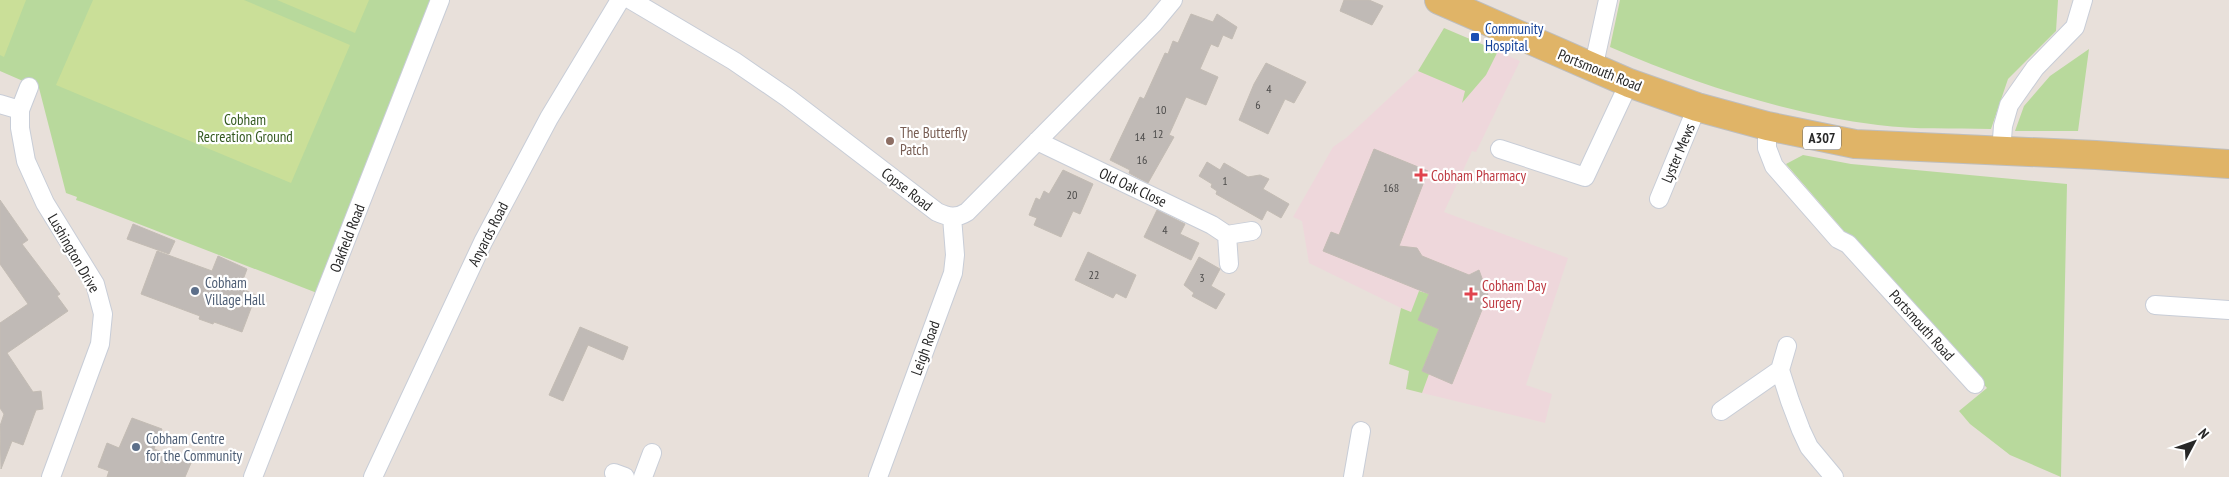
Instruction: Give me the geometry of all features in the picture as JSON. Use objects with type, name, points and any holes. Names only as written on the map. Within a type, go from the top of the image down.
[{"type":"main road","name":"Portsmouth Road","points":[[1439,0],[1593,69],[1629,83],[1697,107],[1766,126],[1854,144],[2229,164]]},
{"type":"street","name":"Oakfield Road","points":[[253,477],[440,0]]},
{"type":"street","name":"Anyards Road","points":[[373,477],[482,242],[554,109],[620,0]]},
{"type":"street","name":"Copse Road","points":[[631,0],[734,61],[788,98],[936,212],[952,217]]},
{"type":"street","points":[[952,217],[960,216],[967,212],[1146,30],[1173,0]]},
{"type":"street","points":[[1593,69],[1608,0]]},
{"type":"street","points":[[2001,152],[2002,126],[2009,105],[2036,68],[2075,27],[2083,0]]},
{"type":"street","points":[[1500,149],[1585,177],[1629,83]]},
{"type":"street","name":"Lushington Drive","points":[[29,87],[20,110],[22,144],[31,174],[52,216],[95,284],[103,314],[100,344],[51,477]]},
{"type":"street","points":[[0,104],[20,110]]},
{"type":"street","name":"Lyster Mews","points":[[1658,199],[1697,107]]},
{"type":"street","name":"Portsmouth Road","points":[[1766,126],[1767,148],[1774,166],[1782,177],[1838,239],[1848,244],[1975,384]]},
{"type":"street","name":"Old Oak Close","points":[[1036,142],[1212,225],[1227,235]]},
{"type":"street","name":"Leigh Road","points":[[878,477],[953,273],[955,255],[952,217]]},
{"type":"street","points":[[1229,264],[1227,235],[1252,231]]},
{"type":"street","points":[[2155,304],[2229,310]]},
{"type":"street","points":[[1787,346],[1780,370],[1801,430],[1810,447],[1834,477]]},
{"type":"street","points":[[1721,411],[1780,370]]},
{"type":"street","points":[[1353,477],[1361,431]]},
{"type":"street","points":[[643,477],[652,453]]},
{"type":"shaded area","points":[[1444,28],[1520,61],[1476,152],[1472,151],[1444,212],[1568,258],[1526,385],[1552,394],[1545,423],[1406,389],[1410,371],[1389,364],[1401,308],[1309,263],[1302,221],[1293,217],[1333,147],[1346,138],[1418,71]]},
{"type":"green space","name":"Cobham Recreation Ground","points":[[0,0],[433,0],[317,293],[76,200],[77,197],[66,193],[39,88],[0,71]]},
{"type":"green space","points":[[0,0],[26,0],[4,57],[0,55]]},
{"type":"green space","points":[[93,0],[244,0],[350,45],[291,183],[56,85]]},
{"type":"green space","points":[[277,0],[369,0],[355,33]]},
{"type":"green space","points":[[1620,0],[2058,0],[2056,31],[2008,79],[1991,129],[1906,128],[1843,120],[1775,105],[1708,85],[1610,47]]},
{"type":"green space","points":[[1444,28],[1498,51],[1486,75],[1462,103],[1465,91],[1418,71]]},
{"type":"green space","points":[[2089,49],[2078,131],[2015,131],[2024,106],[2050,76]]},
{"type":"green space","points":[[1803,155],[1851,164],[2067,184],[2061,477],[2010,455],[1970,424],[1959,411],[1987,388],[1877,269],[1786,164]]},
{"type":"green space","points":[[1419,291],[1429,294],[1419,320],[1439,329],[1422,371],[1429,374],[1422,393],[1406,389],[1409,371],[1389,364],[1401,308],[1411,312]]},
{"type":"building","points":[[1344,0],[1369,0],[1383,6],[1372,25],[1340,11]]},
{"type":"building","points":[[1191,14],[1213,22],[1217,14],[1237,27],[1232,39],[1223,35],[1218,47],[1211,44],[1200,69],[1218,77],[1206,105],[1186,97],[1169,135],[1174,137],[1148,183],[1129,173],[1130,170],[1110,160],[1140,97],[1144,99],[1165,53],[1168,54],[1173,41],[1178,43]]},
{"type":"building","points":[[1266,63],[1306,82],[1294,103],[1285,99],[1268,134],[1239,120],[1254,84]]},
{"type":"building","points":[[1374,149],[1428,171],[1399,246],[1417,248],[1422,256],[1469,275],[1479,270],[1488,295],[1452,384],[1422,371],[1439,329],[1418,320],[1429,294],[1323,251],[1331,232],[1339,235]]},
{"type":"building","points":[[1207,162],[1220,170],[1224,163],[1248,177],[1260,175],[1269,179],[1263,189],[1289,204],[1281,218],[1267,210],[1262,220],[1216,194],[1217,191],[1211,187],[1212,184],[1199,176]]},
{"type":"building","points":[[1063,170],[1093,184],[1080,214],[1073,211],[1061,237],[1034,225],[1037,218],[1029,215],[1036,198],[1040,200],[1044,191],[1049,194]]},
{"type":"building","points":[[0,200],[28,240],[22,244],[60,294],[57,296],[68,311],[7,353],[33,392],[41,391],[43,409],[36,410],[23,445],[12,441],[1,469],[0,426],[4,414],[0,408],[0,323],[28,304],[0,264]]},
{"type":"building","points":[[1157,210],[1185,224],[1180,234],[1199,243],[1191,260],[1144,237]]},
{"type":"building","points":[[133,224],[175,241],[169,254],[127,239]]},
{"type":"building","name":"Cobham Village Hall","points":[[157,251],[212,271],[218,256],[247,269],[240,288],[256,295],[242,332],[199,319],[200,316],[141,294]]},
{"type":"building","points":[[1088,252],[1136,275],[1126,298],[1116,293],[1113,298],[1075,280]]},
{"type":"building","points":[[1199,257],[1220,269],[1211,286],[1225,294],[1216,309],[1192,296],[1194,293],[1184,285]]},
{"type":"building","points":[[580,327],[628,347],[623,360],[588,345],[563,401],[549,395]]},
{"type":"building","name":"Cobham Centre for the Community","points":[[132,418],[162,429],[154,449],[191,463],[185,477],[107,477],[109,471],[98,467],[107,443],[119,448]]},
{"type":"place","name":"Community Hospital","points":[[1475,37]]},
{"type":"place","name":"The Butterfly Patch","points":[[890,141]]},
{"type":"place","name":"Cobham Pharmacy","points":[[1421,175]]},
{"type":"place","name":"Cobham Village Hall","points":[[195,291]]},
{"type":"place","name":"Cobham Day Surgery","points":[[1471,294]]},
{"type":"place","name":"Cobham Centre for the Community","points":[[136,447]]}]
